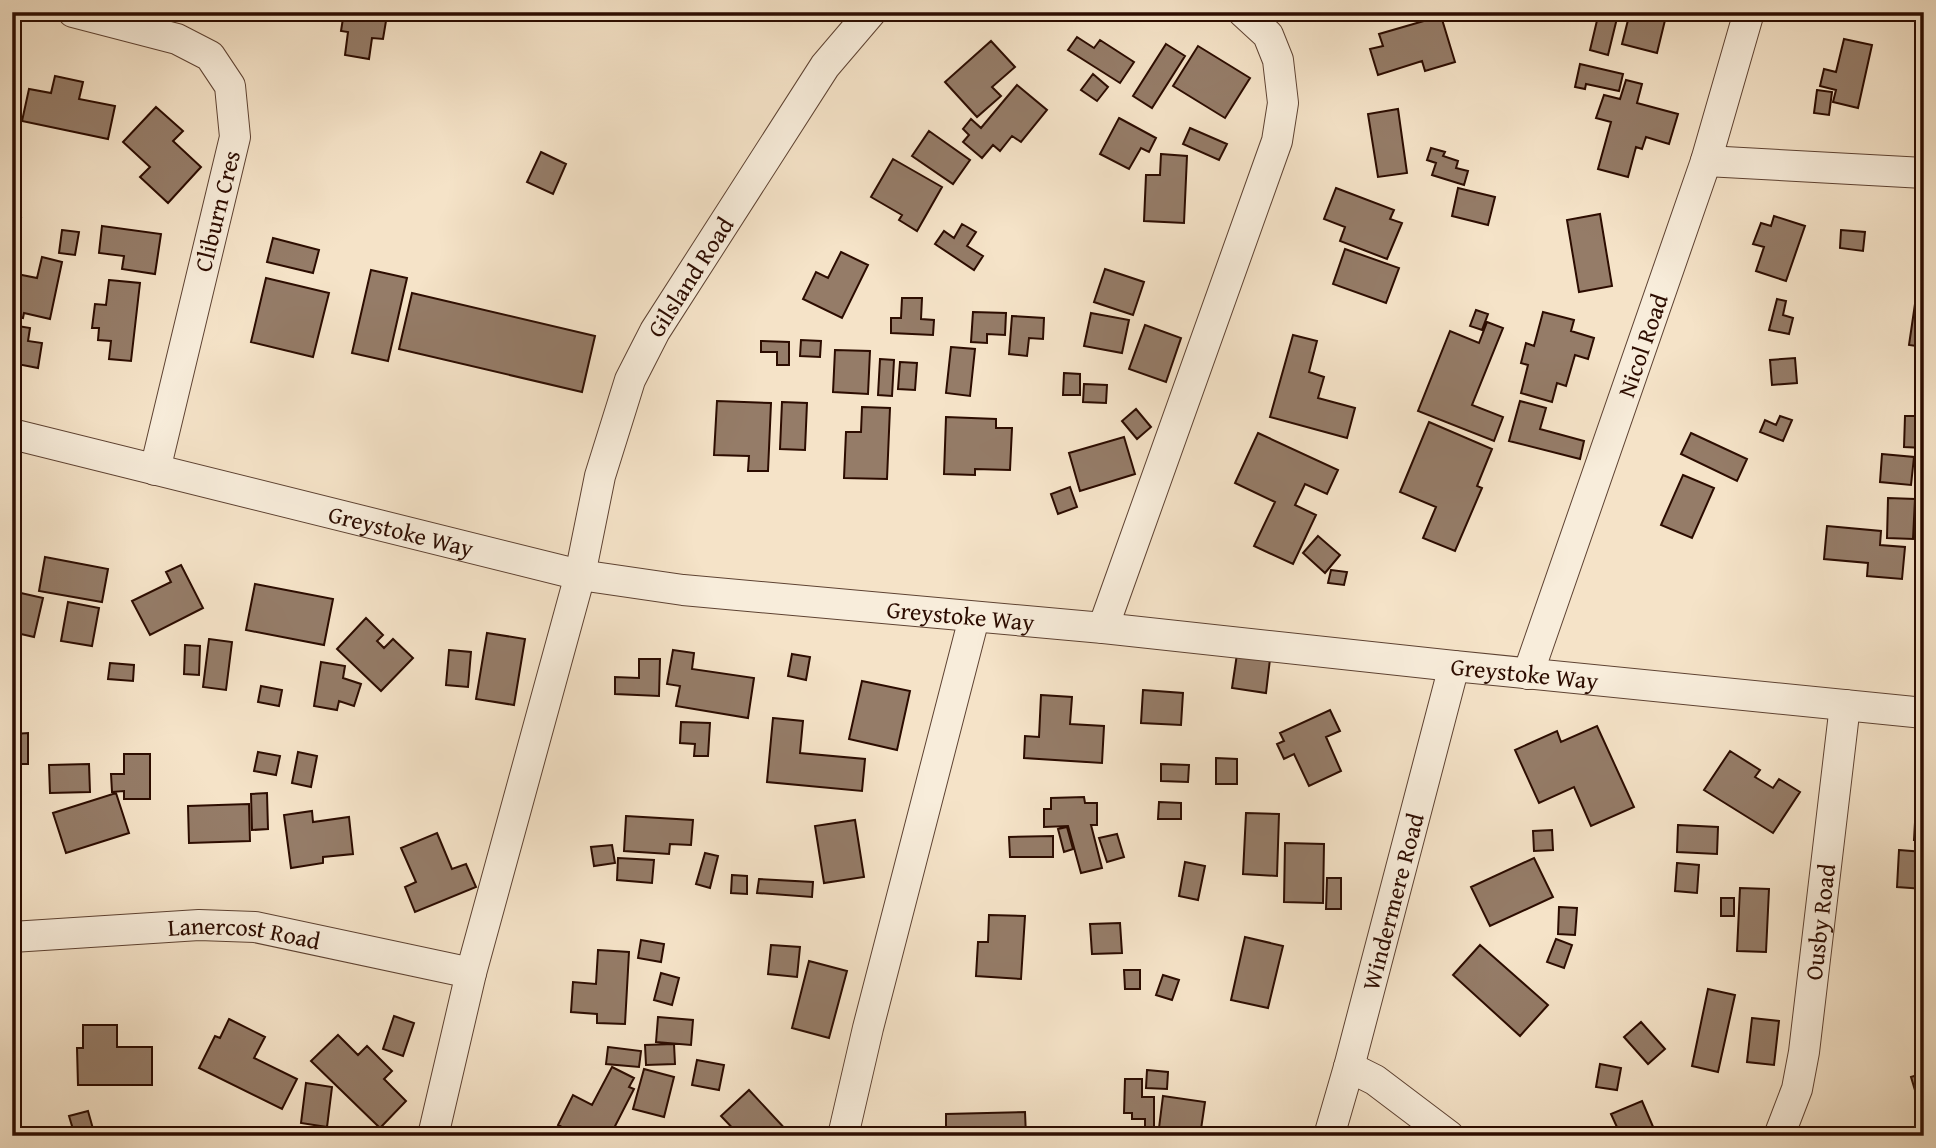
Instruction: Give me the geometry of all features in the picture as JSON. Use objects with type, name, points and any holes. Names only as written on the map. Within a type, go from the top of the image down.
[{"type":"street","name":"Cliburn Cres","points":[[73,12],[177,39],[210,56],[230,86],[235,137],[155,470]]},
{"type":"street","name":"Gilsland Road","points":[[433,1136],[471,973],[580,575],[600,476],[630,380],[655,331],[825,65],[871,12]]},
{"type":"street","points":[[1103,628],[1278,141],[1283,103],[1278,60],[1268,35],[1243,12]]},
{"type":"street","name":"Nicol Road","points":[[1528,674],[1706,161],[1749,12]]},
{"type":"street","points":[[1706,161],[1924,173]]},
{"type":"street","name":"Greystoke Way","points":[[12,434],[580,575],[683,590],[1103,628],[1924,713]]},
{"type":"street","points":[[843,1136],[867,1028],[974,618]]},
{"type":"street","name":"Windermere Road","points":[[1329,1136],[1454,666]]},
{"type":"street","name":"Ousby Road","points":[[1779,1136],[1797,1089],[1804,1052],[1845,705]]},
{"type":"street","name":"Lanercost Road","points":[[12,937],[199,925],[255,927],[471,973]]},
{"type":"street","points":[[1349,1067],[1375,1080],[1449,1136]]},
{"type":"building","points":[[344,12],[382,12],[387,15],[383,39],[372,38],[369,59],[345,55],[348,32],[341,31]]},
{"type":"building","points":[[1599,12],[1618,14],[1608,55],[1590,50]]},
{"type":"building","points":[[1630,12],[1667,12],[1657,53],[1622,44]]},
{"type":"building","points":[[1441,16],[1455,62],[1425,71],[1422,61],[1378,75],[1370,49],[1383,46],[1379,34]]},
{"type":"building","points":[[1077,37],[1094,48],[1100,40],[1134,62],[1120,83],[1068,50]]},
{"type":"building","points":[[1844,39],[1872,45],[1858,108],[1833,102],[1836,90],[1820,86],[1824,69],[1836,72]]},
{"type":"building","points":[[991,41],[1015,67],[992,87],[1001,96],[977,117],[945,82]]},
{"type":"building","points":[[1166,44],[1185,56],[1152,108],[1133,96]]},
{"type":"building","points":[[1198,46],[1250,78],[1225,118],[1173,86]]},
{"type":"building","points":[[1580,64],[1623,74],[1619,91],[1586,84],[1585,89],[1575,87]]},
{"type":"building","points":[[1093,74],[1108,87],[1097,101],[1081,90]]},
{"type":"building","points":[[55,76],[83,82],[79,99],[115,106],[108,139],[22,121],[29,89],[51,93]]},
{"type":"building","points":[[1626,80],[1642,84],[1637,103],[1678,114],[1669,144],[1646,137],[1642,149],[1636,147],[1628,177],[1598,169],[1611,122],[1596,118],[1604,95],[1620,99]]},
{"type":"building","points":[[1017,85],[1047,110],[1021,142],[1012,136],[1000,151],[993,145],[982,158],[963,142],[969,135],[963,129],[971,119],[981,128]]},
{"type":"building","points":[[1817,90],[1832,92],[1829,115],[1814,113]]},
{"type":"building","points":[[156,107],[183,131],[173,141],[201,167],[168,203],[140,177],[150,167],[123,142]]},
{"type":"building","points":[[1398,109],[1407,173],[1378,177],[1368,114]]},
{"type":"building","points":[[1119,118],[1156,138],[1149,152],[1141,148],[1129,169],[1100,154]]},
{"type":"building","points":[[1190,128],[1227,144],[1219,160],[1183,144]]},
{"type":"building","points":[[929,131],[970,160],[953,184],[912,156]]},
{"type":"building","points":[[1431,148],[1445,152],[1443,156],[1458,161],[1456,168],[1468,171],[1464,185],[1432,175],[1436,163],[1427,160]]},
{"type":"building","points":[[541,152],[566,164],[553,194],[527,182]]},
{"type":"building","points":[[1161,154],[1187,156],[1184,223],[1144,221],[1146,175],[1160,175]]},
{"type":"building","points":[[893,159],[942,187],[917,231],[899,220],[902,215],[871,197]]},
{"type":"building","points":[[1336,188],[1394,210],[1390,219],[1402,223],[1387,259],[1340,241],[1345,227],[1324,219]]},
{"type":"building","points":[[1458,188],[1495,197],[1488,225],[1452,216]]},
{"type":"building","points":[[1600,214],[1612,286],[1579,292],[1567,220]]},
{"type":"building","points":[[12,216],[21,218],[14,249],[12,249]]},
{"type":"building","points":[[1774,216],[1805,226],[1786,281],[1756,271],[1764,247],[1753,244],[1761,223],[1771,226]]},
{"type":"building","points":[[962,224],[976,232],[967,246],[983,256],[974,270],[935,244],[944,231],[954,238]]},
{"type":"building","points":[[102,226],[161,234],[155,274],[122,269],[124,256],[99,253]]},
{"type":"building","points":[[62,230],[79,232],[75,255],[59,253]]},
{"type":"building","points":[[1841,230],[1865,232],[1863,251],[1840,248]]},
{"type":"building","points":[[273,238],[319,250],[313,273],[267,262]]},
{"type":"building","points":[[1345,249],[1399,268],[1386,303],[1333,284]]},
{"type":"building","points":[[841,252],[868,265],[842,318],[803,299],[816,272],[828,278]]},
{"type":"building","points":[[42,257],[62,262],[50,319],[24,313],[23,318],[12,316],[12,273],[37,278]]},
{"type":"building","points":[[1105,269],[1144,282],[1133,315],[1094,302]]},
{"type":"building","points":[[371,270],[407,278],[388,361],[352,353]]},
{"type":"building","points":[[266,278],[329,293],[313,357],[251,342]]},
{"type":"building","points":[[109,280],[140,283],[131,361],[109,359],[111,341],[98,340],[99,328],[92,328],[95,304],[106,305]]},
{"type":"building","points":[[412,293],[595,336],[582,392],[399,349]]},
{"type":"building","points":[[1916,297],[1924,298],[1924,347],[1909,345]]},
{"type":"building","points":[[902,298],[922,298],[921,319],[934,320],[933,335],[891,333],[891,318],[901,318]]},
{"type":"building","points":[[1777,299],[1786,301],[1783,315],[1793,318],[1789,334],[1769,330]]},
{"type":"building","points":[[1476,310],[1488,314],[1482,330],[1470,326]]},
{"type":"building","points":[[973,312],[1006,313],[1005,335],[987,334],[987,343],[971,342]]},
{"type":"building","points":[[1543,312],[1574,320],[1571,331],[1594,338],[1588,359],[1575,355],[1566,386],[1557,383],[1552,402],[1521,393],[1528,365],[1521,363],[1526,343],[1534,346]]},
{"type":"building","points":[[1091,313],[1129,320],[1122,353],[1084,346]]},
{"type":"building","points":[[1012,316],[1044,318],[1043,339],[1029,338],[1027,356],[1009,354]]},
{"type":"building","points":[[1487,322],[1503,328],[1472,405],[1503,417],[1494,441],[1418,411],[1450,331],[1479,343]]},
{"type":"building","points":[[12,325],[30,328],[28,341],[42,343],[38,368],[12,363]]},
{"type":"building","points":[[1145,325],[1181,338],[1166,382],[1129,369]]},
{"type":"building","points":[[1293,335],[1317,341],[1309,372],[1324,377],[1318,398],[1355,408],[1347,438],[1270,417]]},
{"type":"building","points":[[801,340],[821,341],[820,357],[800,356]]},
{"type":"building","points":[[761,341],[789,342],[789,365],[777,365],[777,352],[761,352]]},
{"type":"building","points":[[951,347],[975,349],[970,396],[946,393]]},
{"type":"building","points":[[835,350],[870,351],[868,394],[833,392]]},
{"type":"building","points":[[1795,358],[1797,383],[1772,385],[1770,360]]},
{"type":"building","points":[[880,359],[894,360],[892,396],[878,395]]},
{"type":"building","points":[[900,362],[917,363],[915,390],[898,389]]},
{"type":"building","points":[[1064,373],[1080,374],[1080,395],[1063,395]]},
{"type":"building","points":[[1084,384],[1107,385],[1106,403],[1083,402]]},
{"type":"building","points":[[717,401],[771,403],[768,471],[748,471],[749,456],[714,455]]},
{"type":"building","points":[[1520,401],[1546,408],[1540,429],[1584,441],[1580,459],[1509,441]]},
{"type":"building","points":[[782,402],[807,403],[805,450],[780,449]]},
{"type":"building","points":[[862,407],[890,408],[887,479],[844,478],[846,432],[861,432]]},
{"type":"building","points":[[1136,409],[1151,427],[1137,439],[1122,421]]},
{"type":"building","points":[[1780,416],[1792,420],[1783,441],[1760,432],[1765,420],[1776,425]]},
{"type":"building","points":[[1905,416],[1924,416],[1924,448],[1904,447]]},
{"type":"building","points":[[946,417],[996,419],[996,428],[1012,428],[1010,470],[975,469],[975,475],[944,474]]},
{"type":"building","points":[[1429,422],[1492,449],[1477,486],[1482,488],[1455,551],[1423,538],[1436,507],[1400,492]]},
{"type":"building","points":[[1258,433],[1338,470],[1327,494],[1305,484],[1295,505],[1316,515],[1293,564],[1254,546],[1275,502],[1235,483]]},
{"type":"building","points":[[1691,433],[1747,459],[1737,481],[1681,454]]},
{"type":"building","points":[[1124,437],[1135,474],[1080,491],[1069,453]]},
{"type":"building","points":[[1882,454],[1914,457],[1911,485],[1880,482]]},
{"type":"building","points":[[1683,475],[1714,488],[1692,538],[1661,525]]},
{"type":"building","points":[[1070,487],[1077,507],[1058,514],[1051,494]]},
{"type":"building","points":[[1888,498],[1915,499],[1913,539],[1887,538]]},
{"type":"building","points":[[1827,526],[1881,531],[1880,545],[1905,547],[1902,579],[1867,576],[1868,563],[1824,559]]},
{"type":"building","points":[[1318,536],[1340,555],[1325,573],[1303,553]]},
{"type":"building","points":[[45,557],[108,569],[102,602],[39,591]]},
{"type":"building","points":[[181,565],[203,608],[150,635],[132,601],[171,582],[166,572]]},
{"type":"building","points":[[1331,570],[1347,572],[1344,585],[1328,583]]},
{"type":"building","points":[[255,584],[333,599],[324,645],[246,630]]},
{"type":"building","points":[[12,591],[43,598],[34,637],[12,632]]},
{"type":"building","points":[[68,602],[99,608],[92,646],[61,641]]},
{"type":"building","points":[[366,618],[383,635],[377,641],[384,648],[393,639],[413,658],[381,691],[337,649]]},
{"type":"building","points":[[487,633],[525,639],[514,705],[476,699]]},
{"type":"building","points":[[209,639],[232,642],[226,690],[203,687]]},
{"type":"building","points":[[185,645],[200,646],[199,675],[184,674]]},
{"type":"building","points":[[449,650],[471,652],[468,687],[446,685]]},
{"type":"building","points":[[673,650],[694,653],[692,669],[754,678],[748,718],[676,706],[680,686],[667,684]]},
{"type":"building","points":[[792,654],[810,657],[806,680],[788,676]]},
{"type":"building","points":[[1237,654],[1270,659],[1266,693],[1232,688]]},
{"type":"building","points":[[639,659],[660,659],[659,696],[615,694],[615,677],[639,678]]},
{"type":"building","points":[[321,662],[345,666],[343,678],[361,684],[354,706],[339,701],[337,710],[314,706]]},
{"type":"building","points":[[110,663],[134,665],[133,681],[108,679]]},
{"type":"building","points":[[862,681],[910,691],[897,750],[849,739]]},
{"type":"building","points":[[261,686],[282,690],[279,706],[258,702]]},
{"type":"building","points":[[1143,690],[1183,693],[1181,725],[1141,723]]},
{"type":"building","points":[[1041,695],[1072,697],[1070,724],[1104,726],[1102,763],[1024,758],[1025,736],[1039,737]]},
{"type":"building","points":[[1330,710],[1340,731],[1326,737],[1341,771],[1309,786],[1294,754],[1284,759],[1277,744],[1284,741],[1280,733]]},
{"type":"building","points":[[773,718],[803,721],[800,753],[865,759],[862,791],[767,782]]},
{"type":"building","points":[[681,722],[710,723],[708,756],[694,756],[695,744],[680,743]]},
{"type":"building","points":[[1597,726],[1634,807],[1591,826],[1574,787],[1539,803],[1515,750],[1557,731],[1561,742]]},
{"type":"building","points":[[28,733],[28,764],[12,764],[12,753],[15,753],[14,734]]},
{"type":"building","points":[[1730,751],[1760,770],[1755,777],[1773,788],[1779,779],[1800,792],[1773,833],[1704,790]]},
{"type":"building","points":[[258,752],[280,756],[276,775],[254,771]]},
{"type":"building","points":[[298,752],[317,756],[311,787],[292,783]]},
{"type":"building","points":[[124,754],[150,754],[150,799],[124,799],[124,791],[112,792],[111,774],[124,774]]},
{"type":"building","points":[[1216,758],[1237,759],[1237,784],[1216,784]]},
{"type":"building","points":[[89,764],[90,792],[50,793],[49,765]]},
{"type":"building","points":[[1161,764],[1189,765],[1188,782],[1161,781]]},
{"type":"building","points":[[116,793],[129,833],[66,853],[53,813]]},
{"type":"building","points":[[267,793],[268,829],[252,830],[251,794]]},
{"type":"building","points":[[1084,797],[1085,803],[1097,803],[1097,825],[1091,825],[1102,868],[1081,873],[1068,826],[1044,827],[1044,809],[1051,809],[1051,798]]},
{"type":"building","points":[[1159,802],[1181,803],[1181,819],[1158,819]]},
{"type":"building","points":[[12,804],[17,804],[18,848],[12,848]]},
{"type":"building","points":[[249,804],[250,841],[189,843],[188,806]]},
{"type":"building","points":[[1916,805],[1924,805],[1924,840],[1914,840]]},
{"type":"building","points":[[312,811],[313,822],[349,817],[353,854],[323,857],[323,863],[291,868],[284,815]]},
{"type":"building","points":[[1246,813],[1279,814],[1277,876],[1243,874]]},
{"type":"building","points":[[626,816],[693,820],[691,845],[670,844],[669,854],[624,851]]},
{"type":"building","points":[[855,820],[864,877],[824,883],[815,826]]},
{"type":"building","points":[[1678,825],[1718,827],[1717,854],[1677,852]]},
{"type":"building","points":[[1067,827],[1073,849],[1064,852],[1058,829]]},
{"type":"building","points":[[1552,830],[1553,850],[1534,851],[1533,831]]},
{"type":"building","points":[[437,833],[452,869],[466,864],[476,887],[415,912],[405,887],[416,882],[401,848]]},
{"type":"building","points":[[1117,834],[1124,857],[1107,862],[1099,838]]},
{"type":"building","points":[[1053,836],[1053,857],[1010,857],[1009,837]]},
{"type":"building","points":[[1285,843],[1324,844],[1323,903],[1284,902]]},
{"type":"building","points":[[612,845],[615,863],[594,866],[591,847]]},
{"type":"building","points":[[1899,850],[1924,852],[1924,889],[1897,887]]},
{"type":"building","points":[[705,853],[718,856],[710,888],[696,884]]},
{"type":"building","points":[[618,858],[654,860],[652,883],[617,880]]},
{"type":"building","points":[[1534,858],[1553,897],[1490,926],[1471,887]]},
{"type":"building","points":[[1185,862],[1205,866],[1198,900],[1179,896]]},
{"type":"building","points":[[1677,863],[1699,865],[1697,893],[1675,891]]},
{"type":"building","points":[[732,875],[747,876],[747,894],[731,893]]},
{"type":"building","points":[[1327,878],[1341,878],[1341,909],[1326,909]]},
{"type":"building","points":[[759,879],[813,882],[812,897],[757,893]]},
{"type":"building","points":[[1740,888],[1769,889],[1766,952],[1737,951]]},
{"type":"building","points":[[1721,898],[1734,898],[1734,916],[1721,916]]},
{"type":"building","points":[[1559,907],[1577,908],[1575,935],[1558,934]]},
{"type":"building","points":[[989,915],[1025,916],[1021,979],[976,976],[978,942],[988,942]]},
{"type":"building","points":[[1120,923],[1122,953],[1092,954],[1090,924]]},
{"type":"building","points":[[1245,937],[1283,946],[1268,1008],[1231,1000]]},
{"type":"building","points":[[1556,939],[1572,945],[1564,968],[1547,962]]},
{"type":"building","points":[[641,940],[664,944],[661,962],[638,958]]},
{"type":"building","points":[[771,945],[800,947],[797,977],[768,974]]},
{"type":"building","points":[[1480,945],[1548,1005],[1520,1036],[1453,975]]},
{"type":"building","points":[[598,950],[629,952],[625,1024],[597,1023],[597,1014],[571,1012],[573,982],[596,984]]},
{"type":"building","points":[[809,961],[847,971],[829,1038],[792,1028]]},
{"type":"building","points":[[1124,970],[1140,970],[1140,989],[1125,989]]},
{"type":"building","points":[[661,973],[679,978],[672,1005],[654,1000]]},
{"type":"building","points":[[1163,975],[1179,980],[1172,1000],[1156,995]]},
{"type":"building","points":[[1708,989],[1735,995],[1718,1072],[1692,1066]]},
{"type":"building","points":[[394,1016],[414,1023],[403,1056],[383,1049]]},
{"type":"building","points":[[658,1017],[693,1020],[691,1045],[656,1042]]},
{"type":"building","points":[[1752,1018],[1779,1021],[1774,1065],[1747,1062]]},
{"type":"building","points":[[229,1019],[265,1037],[254,1058],[297,1079],[282,1109],[199,1068],[215,1036],[220,1038]]},
{"type":"building","points":[[1641,1022],[1665,1049],[1648,1064],[1624,1037]]},
{"type":"building","points":[[83,1025],[117,1025],[117,1047],[152,1047],[152,1085],[78,1085],[77,1048],[83,1048]]},
{"type":"building","points":[[338,1035],[358,1055],[367,1046],[392,1071],[384,1079],[406,1101],[380,1128],[311,1061]]},
{"type":"building","points":[[674,1044],[675,1064],[646,1065],[645,1045]]},
{"type":"building","points":[[608,1047],[641,1051],[639,1067],[606,1064]]},
{"type":"building","points":[[697,1060],[724,1065],[719,1090],[692,1085]]},
{"type":"building","points":[[1600,1064],[1621,1068],[1617,1090],[1596,1087]]},
{"type":"building","points":[[612,1067],[634,1078],[629,1087],[634,1089],[610,1136],[578,1136],[558,1125],[573,1095],[592,1105]]},
{"type":"building","points":[[644,1069],[674,1077],[664,1117],[633,1109]]},
{"type":"building","points":[[1147,1070],[1168,1072],[1167,1089],[1146,1088]]},
{"type":"building","points":[[1924,1073],[1924,1117],[1923,1117],[1911,1077]]},
{"type":"building","points":[[1125,1079],[1142,1079],[1142,1097],[1154,1097],[1154,1129],[1145,1129],[1145,1119],[1132,1119],[1132,1113],[1124,1113]]},
{"type":"building","points":[[306,1083],[332,1087],[327,1127],[301,1123]]},
{"type":"building","points":[[749,1090],[789,1133],[786,1136],[740,1136],[721,1116]]},
{"type":"building","points":[[1163,1096],[1205,1102],[1200,1136],[1158,1136]]},
{"type":"building","points":[[1642,1101],[1657,1136],[1621,1136],[1611,1114]]},
{"type":"building","points":[[88,1111],[95,1136],[75,1136],[69,1116]]},
{"type":"building","points":[[1025,1112],[1026,1136],[946,1136],[946,1114]]},
{"type":"building","points":[[301,1131],[319,1132],[319,1136],[300,1136]]}]
